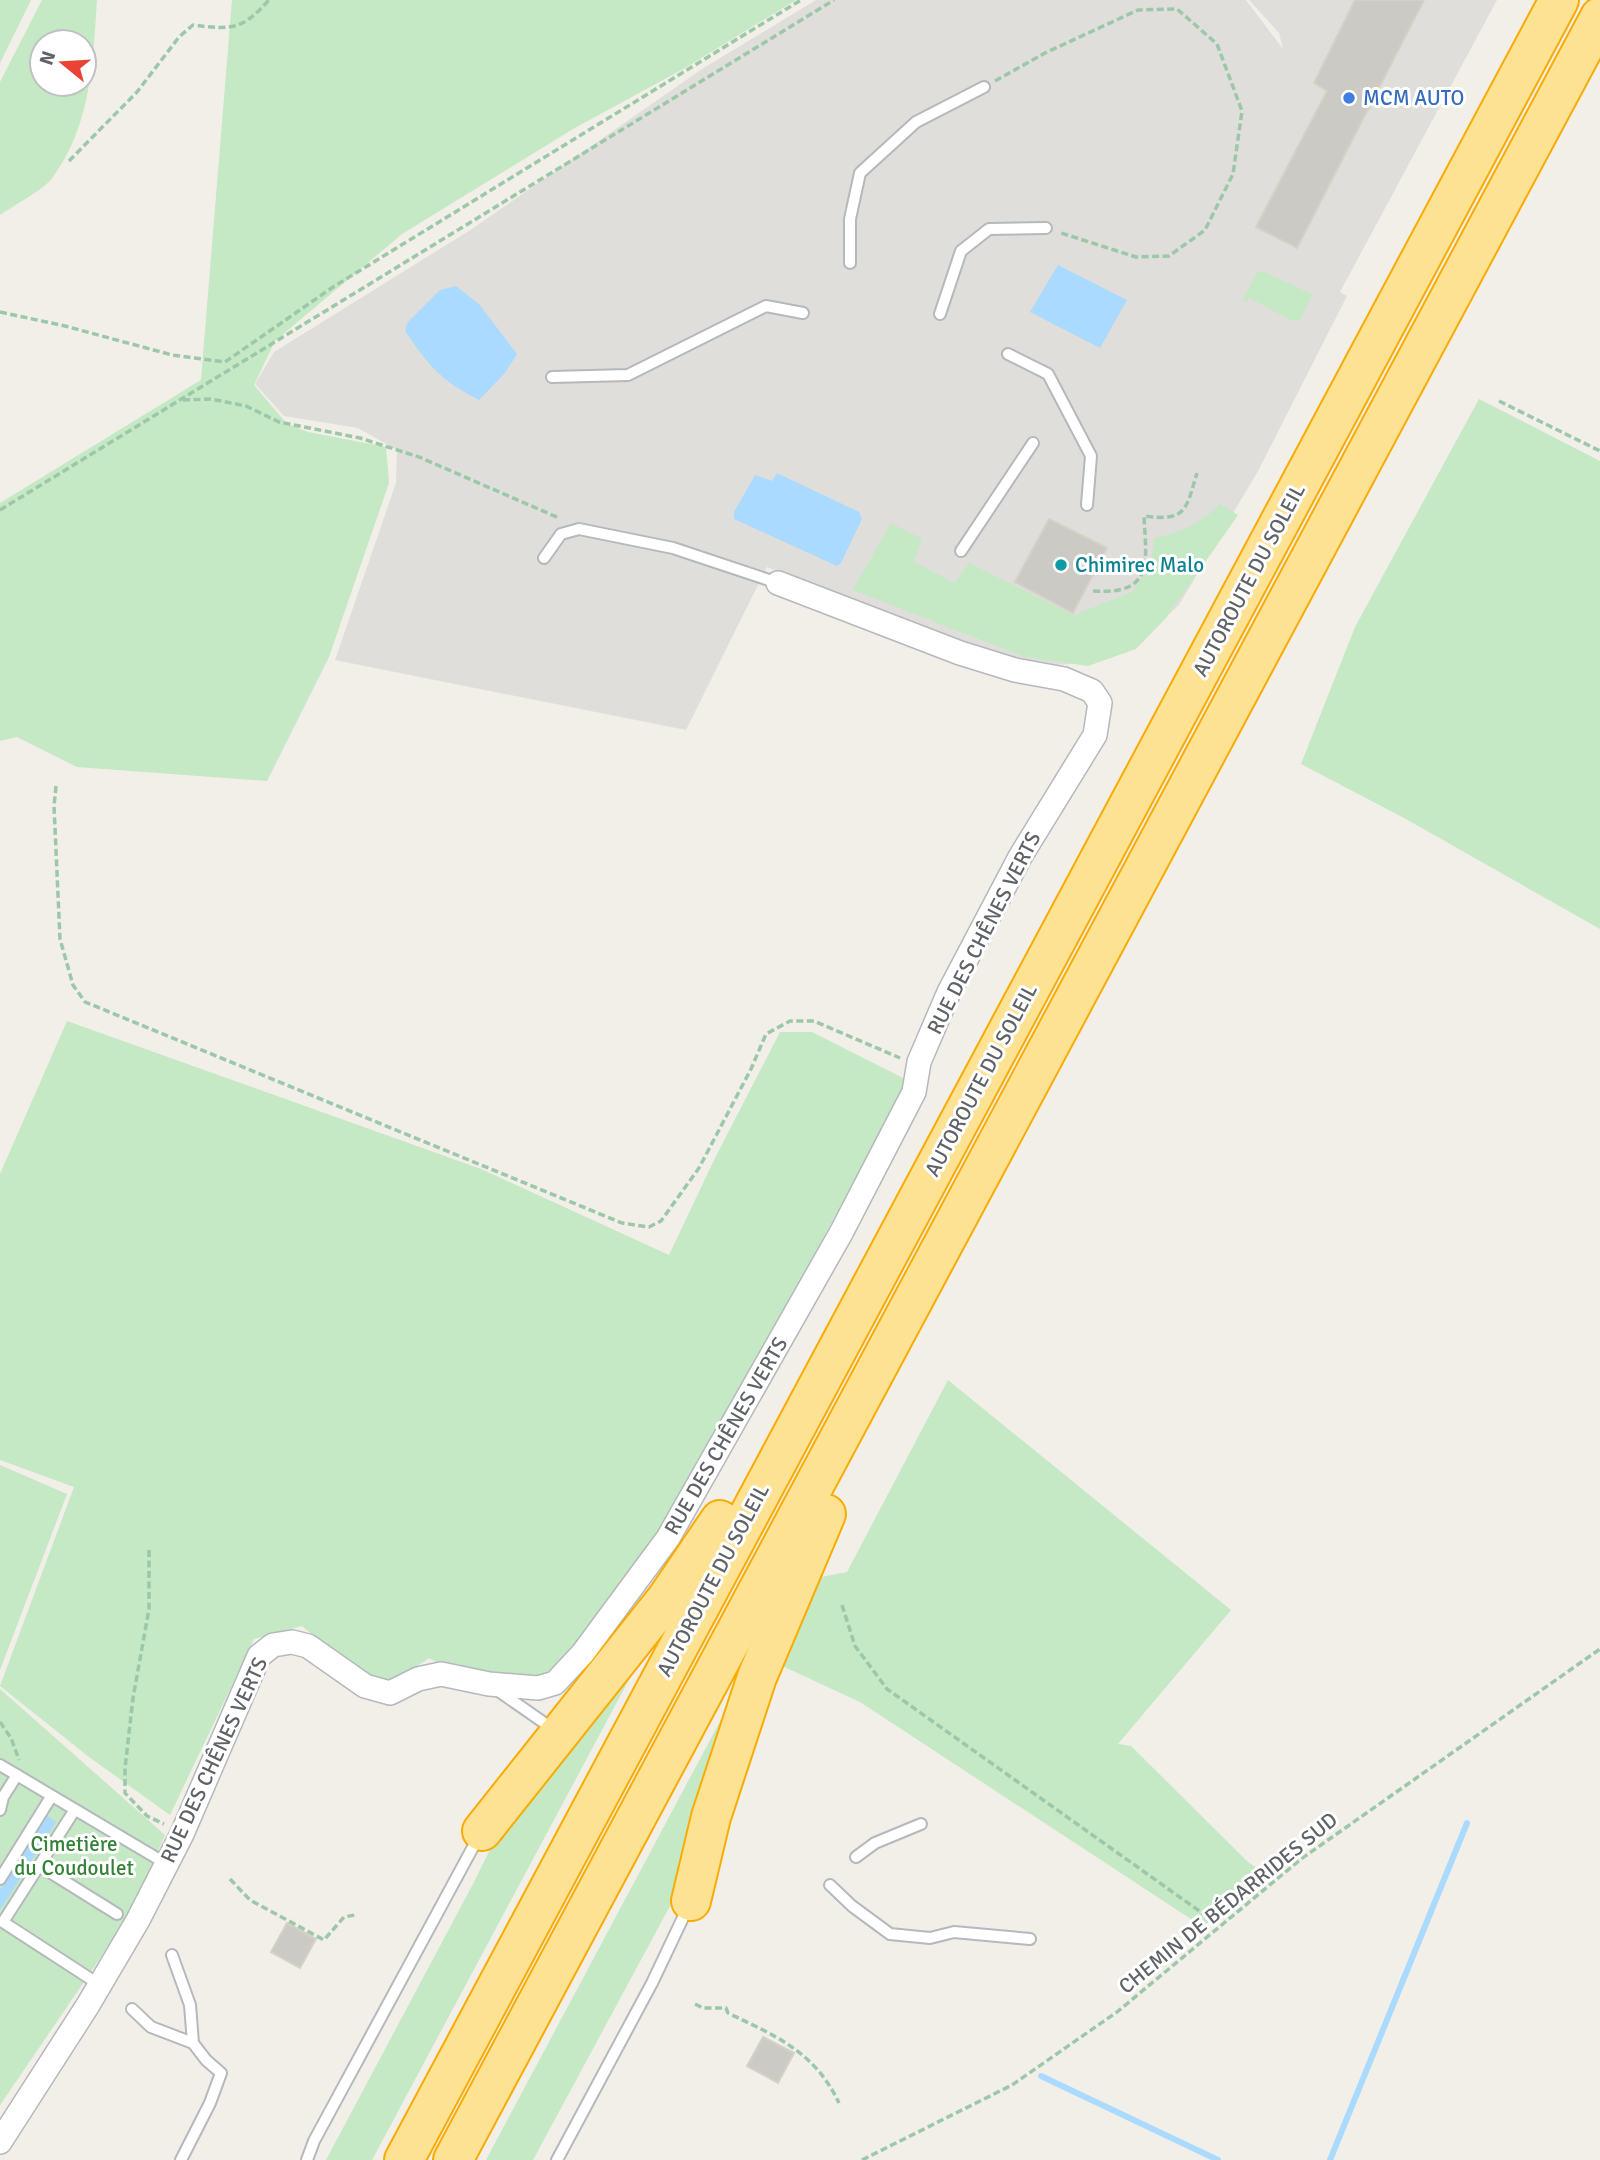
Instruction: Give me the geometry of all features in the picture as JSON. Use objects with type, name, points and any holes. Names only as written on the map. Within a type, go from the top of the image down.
[{"type":"highway","name":"AUTOROUTE DU SOLEIL","points":[[404,2160],[1559,0]]},
{"type":"highway","name":"AUTOROUTE DU SOLEIL","points":[[453,2160],[1600,17]]},
{"type":"highway","points":[[482,1831],[667,1598],[706,1542],[767,1443],[846,1332]]},
{"type":"highway","points":[[691,1901],[711,1817],[757,1677],[843,1474],[884,1355]]},
{"type":"street","name":"RUE DES CHÊNES VERTS","points":[[0,2142],[138,1920],[181,1833],[259,1656],[273,1645],[292,1642],[309,1646],[365,1686],[390,1693],[418,1679],[441,1674],[489,1684],[538,1688],[555,1683],[583,1653],[668,1538],[841,1233],[914,1092],[919,1062],[949,992],[1020,857],[1095,735],[1100,703],[1092,691],[1064,679],[1015,670],[960,653],[778,583]]},
{"type":"lane","points":[[850,263],[850,219],[860,173],[916,122],[984,87]]},
{"type":"lane","points":[[940,314],[961,251],[989,229],[1046,228]]},
{"type":"lane","points":[[552,377],[628,375],[766,306],[803,313]]},
{"type":"lane","points":[[1008,354],[1048,374],[1085,444],[1091,456],[1087,505]]},
{"type":"lane","points":[[961,551],[1033,443]]},
{"type":"lane","points":[[544,558],[561,534],[579,529],[673,548],[778,583]]},
{"type":"lane","points":[[489,1684],[560,1734]]},
{"type":"lane","points":[[0,1765],[165,1863]]},
{"type":"lane","points":[[0,1810],[3,1797],[17,1775]]},
{"type":"lane","points":[[0,1879],[51,1797]]},
{"type":"lane","points":[[74,1811],[1,1921],[100,1984]]},
{"type":"lane","points":[[856,1857],[875,1843],[921,1824]]},
{"type":"lane","points":[[307,2160],[314,2141],[482,1831]]},
{"type":"lane","points":[[40,1866],[117,1914]]},
{"type":"lane","points":[[830,1885],[852,1906],[890,1934],[930,1938],[954,1931],[1030,1939]]},
{"type":"lane","points":[[557,2160],[652,1983],[691,1901]]},
{"type":"lane","points":[[172,1955],[190,2005],[193,2043]]},
{"type":"lane","points":[[132,2009],[151,2027],[193,2043],[221,2073],[210,2103],[181,2160]]},
{"type":"path","points":[[69,161],[136,92],[179,37],[193,25],[216,28],[242,25],[269,0]]},
{"type":"path","points":[[0,312],[65,326],[172,355],[225,362],[333,287],[801,0]]},
{"type":"path","points":[[0,510],[834,0]]},
{"type":"path","points":[[984,87],[1045,52],[1138,10],[1177,9],[1217,44],[1242,111],[1233,174],[1205,230],[1169,256],[1136,257],[1046,228]]},
{"type":"path","points":[[181,400],[211,399],[246,406],[279,422],[360,438],[419,457],[540,508],[579,529]]},
{"type":"path","points":[[1499,401],[1600,451]]},
{"type":"path","points":[[1093,591],[1108,592],[1129,587],[1142,576],[1146,564],[1144,516],[1162,519],[1173,517],[1186,508],[1197,473]]},
{"type":"path","points":[[56,786],[54,806],[60,939],[73,985],[85,1002],[622,1223],[649,1227],[661,1221],[699,1168],[751,1069],[766,1034],[790,1021],[814,1021],[904,1060],[919,1062]]},
{"type":"path","points":[[149,1550],[149,1609],[132,1710],[125,1768],[125,1793],[147,1816],[181,1833]]},
{"type":"path","points":[[842,1605],[855,1646],[887,1689],[1219,1925]]},
{"type":"path","name":"CHEMIN DE BÉDARRIDES SUD","points":[[862,2160],[1012,2085],[1117,2012],[1301,1859],[1600,1649]]},
{"type":"path","points":[[0,1722],[11,1738],[20,1762],[17,1775]]},
{"type":"path","points":[[230,1879],[250,1900],[324,1940],[344,1917],[355,1914]]},
{"type":"path","points":[[695,2004],[703,2008],[726,2008],[728,2013],[789,2043],[811,2061],[831,2086],[839,2103]]},
{"type":"shaded area","name":"Chimirec Malo","points":[[816,0],[1246,0],[1283,49],[1279,33],[1249,0],[1497,0],[1340,292],[1347,296],[1258,471],[1179,605],[1134,646],[1087,663],[1053,665],[1018,661],[767,567],[686,730],[335,660],[396,483],[397,450],[358,428],[284,416],[255,384],[274,352],[472,229],[702,69]]},
{"type":"green space","points":[[0,0],[31,0],[0,63]]},
{"type":"green space","points":[[42,0],[97,0],[95,28],[28,28],[28,98],[87,98],[75,136],[53,177],[36,192],[0,215],[0,82]]},
{"type":"green space","points":[[232,0],[796,0],[685,68],[573,129],[402,234],[275,341],[254,385],[287,424],[308,432],[386,447],[389,483],[329,657],[267,781],[77,767],[17,737],[0,741],[0,503],[201,380]]},
{"type":"green space","points":[[1262,271],[1312,294],[1300,320],[1291,320],[1249,298],[1246,303],[1243,299],[1257,273]]},
{"type":"green space","points":[[1479,399],[1600,461],[1600,929],[1404,818],[1301,764],[1355,627]]},
{"type":"green space","points":[[1220,504],[1238,515],[1166,618],[1136,649],[1088,666],[1025,657],[853,590],[891,523],[922,539],[914,562],[955,583],[969,563],[1074,615],[1132,592],[1150,568],[1154,538],[1190,527]]},
{"type":"green space","points":[[67,1021],[481,1169],[669,1255],[780,1032],[812,1032],[909,1081],[694,1474],[663,1537],[542,1694],[489,1691],[429,1658],[400,1678],[369,1682],[302,1626],[254,1639],[170,1815],[89,1757],[0,1686],[74,1487],[0,1460],[0,1174]]},
{"type":"green space","points":[[948,1380],[1231,1610],[1118,1744],[1131,1746],[1249,1863],[1266,1873],[1203,1927],[860,1702],[778,1664],[821,1577],[847,1572]]},
{"type":"green space","points":[[0,1465],[67,1494],[0,1670]]},
{"type":"green space","points":[[647,1646],[372,2160],[326,2160],[511,1807]]},
{"type":"green space","points":[[740,1684],[670,1906],[533,2160],[486,2160]]},
{"type":"green space","name":"Cimetière du Coudoulet","points":[[0,1689],[165,1835],[139,1894],[103,1954],[0,2105]]},
{"type":"water","points":[[1058,265],[1127,300],[1100,348],[1030,312]]},
{"type":"water","points":[[456,286],[479,304],[517,354],[505,373],[479,400],[437,372],[405,331],[407,323],[440,290]]},
{"type":"water","points":[[777,473],[859,512],[862,519],[841,563],[837,566],[734,519],[734,512],[755,475],[772,481]]},
{"type":"water","points":[[47,1816],[56,1822],[0,1910],[0,1890]]},
{"type":"building","points":[[1355,0],[1424,0],[1297,248],[1256,227],[1327,91],[1314,83]]},
{"type":"building","name":"Chimirec Malo","points":[[1049,519],[1107,548],[1073,613],[1015,582]]},
{"type":"building","points":[[287,1923],[316,1939],[300,1968],[271,1952]]},
{"type":"building","points":[[763,2037],[794,2053],[778,2083],[747,2066]]},
{"type":"waterway","points":[[1330,2160],[1467,1823]]},
{"type":"waterway","points":[[1041,2076],[1218,2160]]},
{"type":"place","name":"MCM AUTO","points":[[1349,98]]},
{"type":"place","name":"Chimirec Malo","points":[[1061,565]]}]
